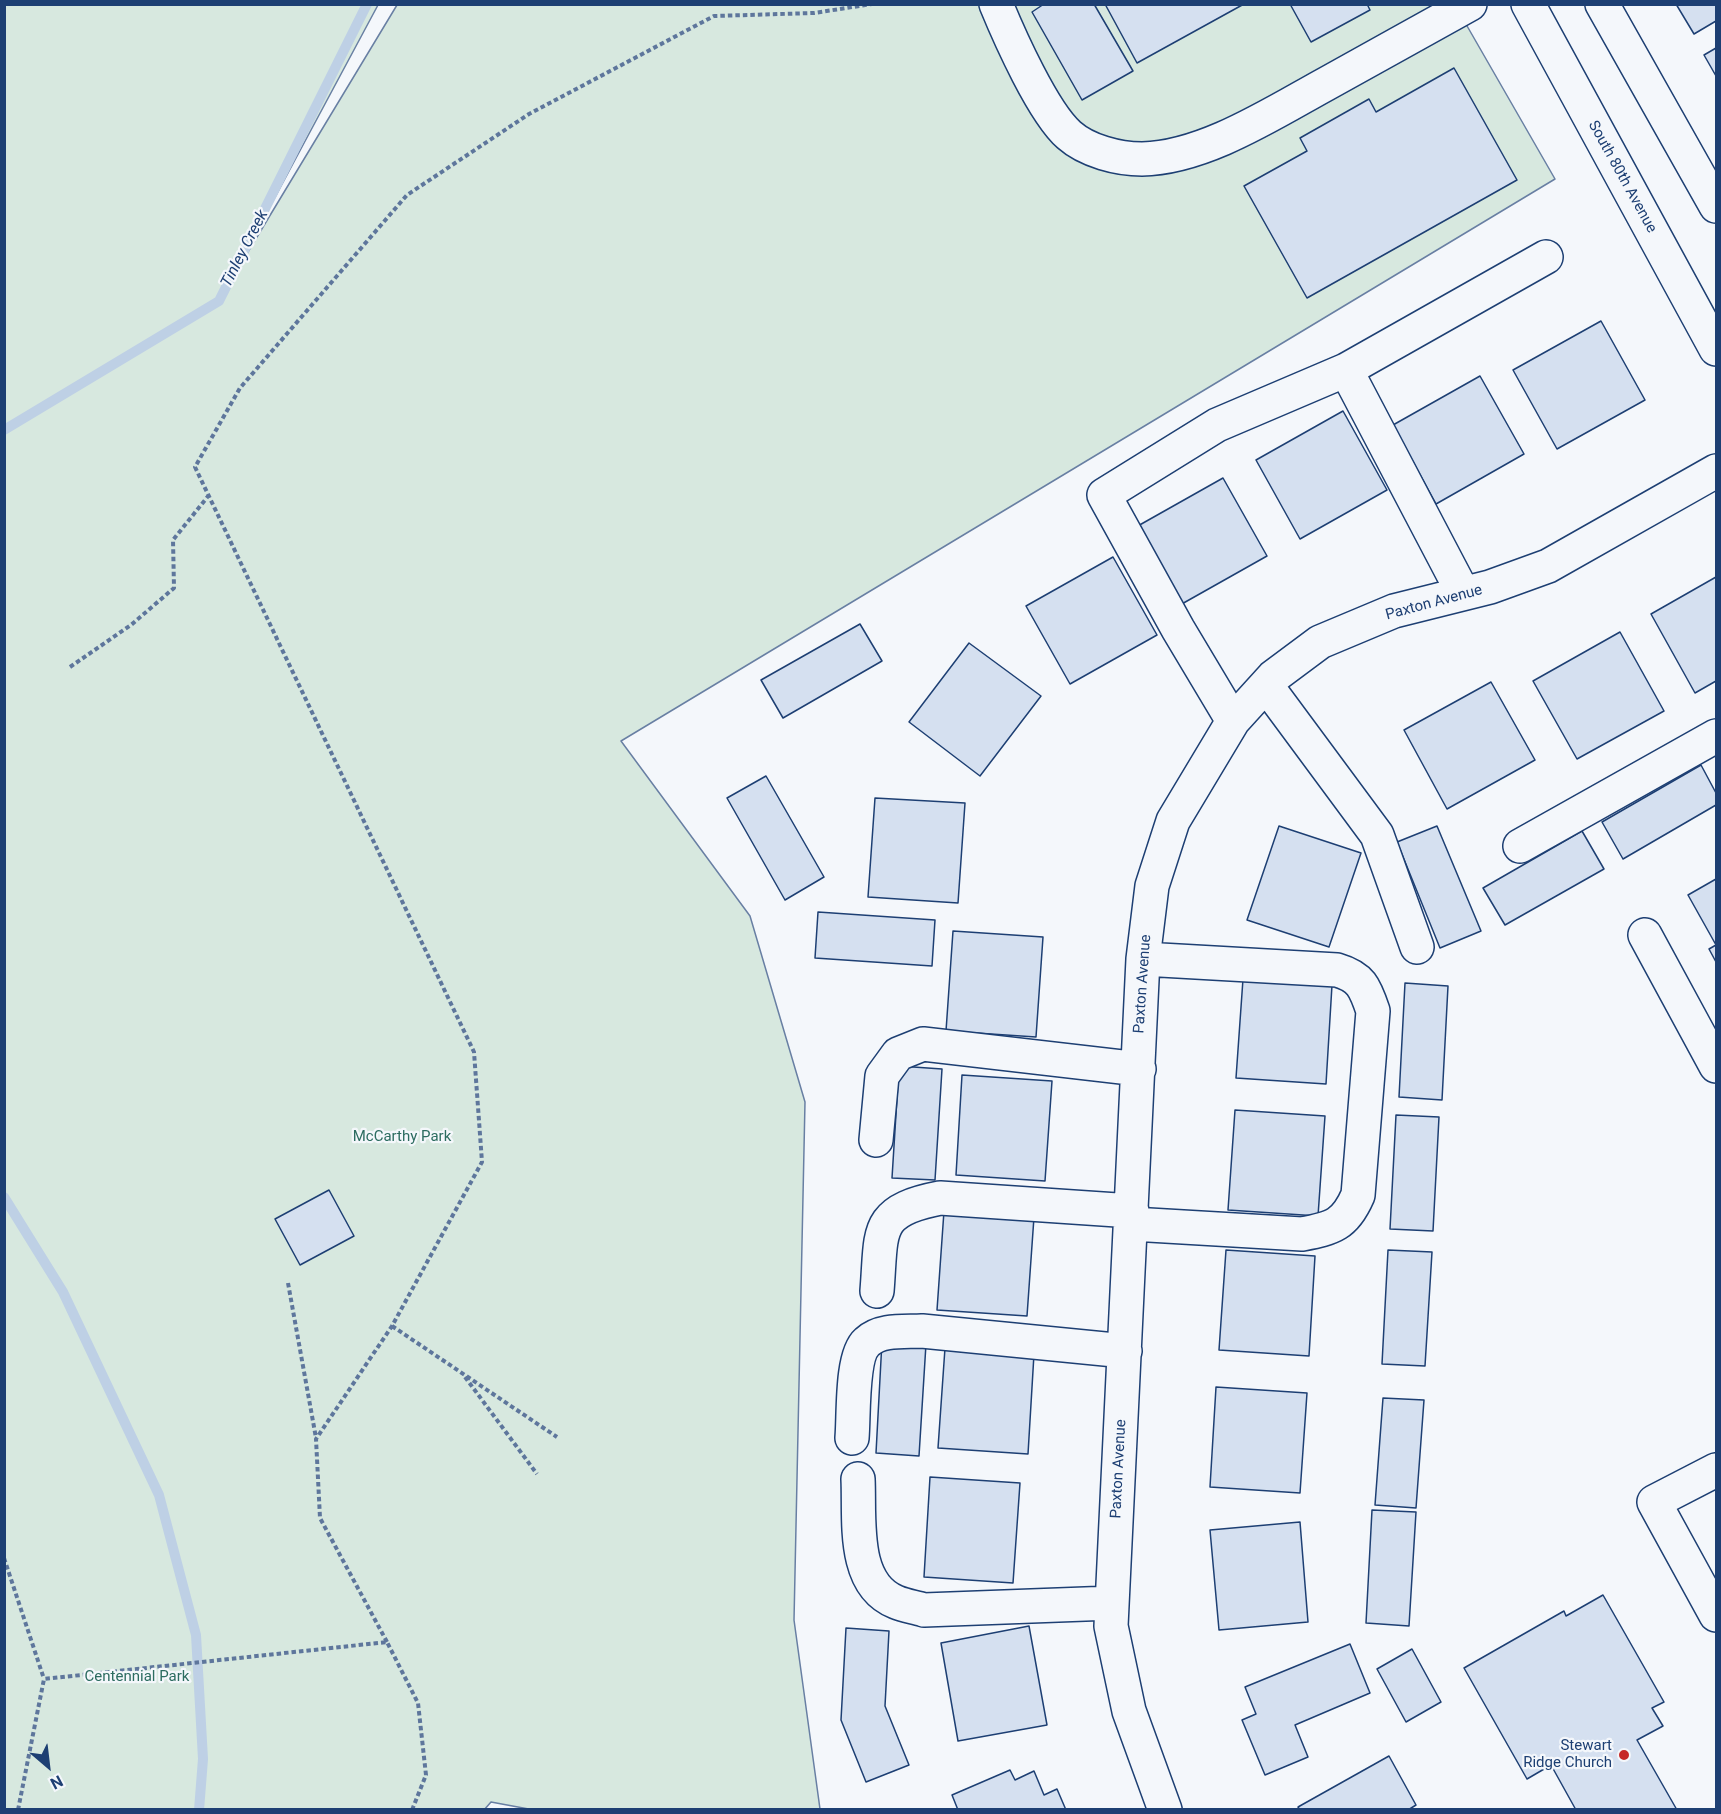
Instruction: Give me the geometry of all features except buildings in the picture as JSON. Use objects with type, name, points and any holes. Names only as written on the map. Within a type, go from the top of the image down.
[{"type":"street","points":[[996,4],[1012,42],[1046,104],[1069,135],[1100,153],[1142,159],[1182,152],[1232,134],[1470,4]]},
{"type":"street","name":"South 80th Avenue","points":[[1528,4],[1716,349]]},
{"type":"street","points":[[1602,4],[1716,206]]},
{"type":"street","points":[[1233,721],[1178,629],[1104,495],[1217,425],[1346,369],[1546,257]]},
{"type":"street","points":[[1346,369],[1463,593]]},
{"type":"street","name":"Paxton Avenue","points":[[1165,1809],[1129,1712],[1111,1626],[1143,959],[1152,886],[1173,821],[1233,721],[1266,685],[1320,642],[1394,611],[1490,587],[1548,566],[1716,471]]},
{"type":"street","points":[[1266,685],[1377,836],[1417,947]]},
{"type":"street","points":[[1520,846],[1716,736]]},
{"type":"street","points":[[1645,935],[1716,1066]]},
{"type":"street","points":[[877,1291],[882,1230],[892,1215],[910,1204],[940,1198],[1302,1234],[1329,1229],[1348,1216],[1358,1195],[1373,1011],[1366,991],[1354,975],[1337,970],[1143,959]]},
{"type":"street","points":[[876,1140],[882,1076],[898,1054],[923,1044],[1138,1070]]},
{"type":"street","points":[[852,1438],[858,1358],[867,1342],[889,1332],[921,1331],[1125,1352]]},
{"type":"street","points":[[1716,1470],[1654,1502],[1716,1615]]},
{"type":"street","points":[[858,1479],[861,1556],[872,1582],[894,1602],[924,1610],[1112,1604]]},
{"type":"path","points":[[316,1439],[392,1326],[482,1162],[474,1052],[195,467],[240,388],[407,195],[529,114],[714,16],[814,13],[872,4]]},
{"type":"path","points":[[70,667],[131,625],[174,588],[173,540],[209,495]]},
{"type":"path","points":[[288,1282],[316,1439],[320,1518],[418,1702],[426,1775],[412,1809]]},
{"type":"path","points":[[392,1326],[557,1437]]},
{"type":"path","points":[[463,1374],[537,1474]]},
{"type":"path","points":[[4,1558],[44,1679],[18,1809]]},
{"type":"path","points":[[44,1679],[387,1642]]},
{"type":"green space","name":"McCarthy Park","points":[[5,5],[378,5],[228,285],[397,5],[1455,5],[1555,179],[621,741],[750,916],[805,1102],[794,1620],[820,1809],[534,1810],[491,1802],[484,1810],[5,1810]]},
{"type":"waterway","name":"Tinley Creek","points":[[4,430],[219,301],[367,4]]},
{"type":"waterway","points":[[4,1197],[63,1292],[159,1495],[196,1635],[203,1759],[199,1810]]},
{"type":"place","name":"Stewart Ridge Church","points":[[1624,1755]]},
{"type":"park label","name":"Centennial Park","points":[[137,1677]]}]
